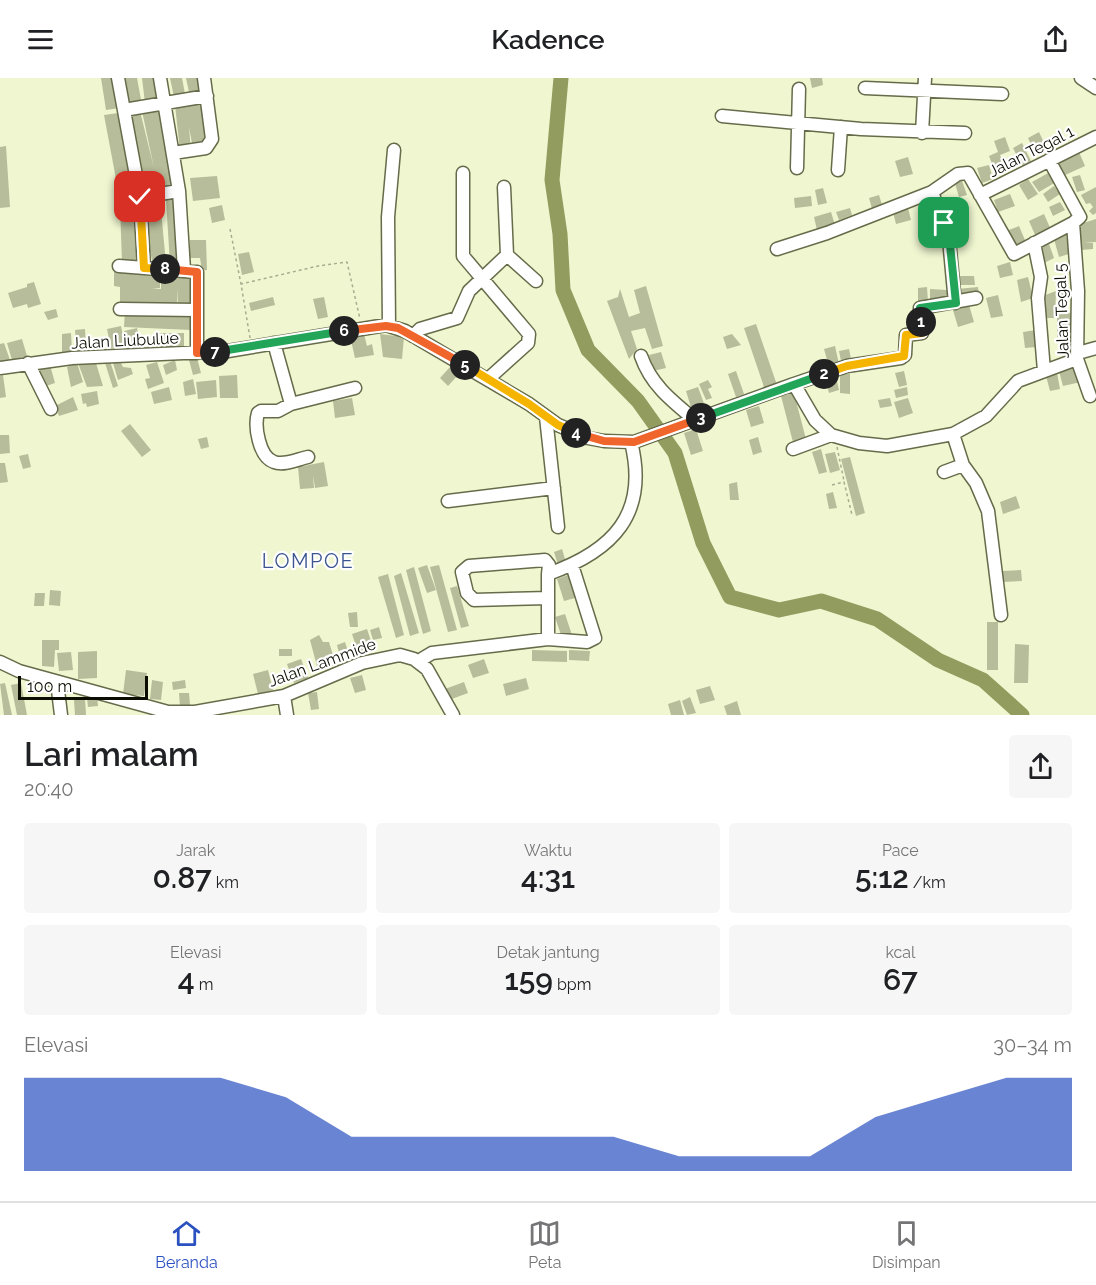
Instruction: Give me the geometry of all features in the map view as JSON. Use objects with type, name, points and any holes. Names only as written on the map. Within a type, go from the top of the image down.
[{"type":"street","points":[[118,78],[140,197],[144,268]]},
{"type":"street","points":[[160,78],[179,191],[184,270]]},
{"type":"street","points":[[173,153],[206,148],[212,140],[204,78]]},
{"type":"street","points":[[922,133],[925,78]]},
{"type":"street","points":[[1082,78],[1096,88]]},
{"type":"street","points":[[865,88],[1002,94]]},
{"type":"street","points":[[797,168],[799,90]]},
{"type":"street","points":[[124,110],[207,96]]},
{"type":"street","points":[[722,116],[922,133],[965,133]]},
{"type":"street","points":[[838,170],[841,127]]},
{"type":"street","name":"Jalan Tegal 1","points":[[980,195],[1096,138]]},
{"type":"street","points":[[389,326],[388,217],[394,150]]},
{"type":"street","name":"Jalan Tegal 5","points":[[1049,160],[1080,215],[1073,223],[1078,291],[1077,356],[1090,396]]},
{"type":"street","points":[[777,249],[827,233],[932,192],[958,174],[965,172],[970,175],[1013,254],[1073,223]]},
{"type":"street","points":[[463,173],[463,256],[480,279],[529,334],[528,343],[488,379]]},
{"type":"street","points":[[504,187],[507,255],[536,281]]},
{"type":"street","points":[[140,197],[179,191]]},
{"type":"street","points":[[932,192],[949,239],[956,303]]},
{"type":"street","points":[[1034,243],[1041,278],[1038,298],[1044,370]]},
{"type":"street","points":[[413,336],[420,329],[457,318],[469,291],[507,255]]},
{"type":"street","points":[[119,266],[197,272],[197,353]]},
{"type":"street","points":[[548,574],[572,566],[613,538],[626,516],[635,490],[636,463],[631,442],[847,366],[901,358],[905,355],[906,335],[922,333],[920,308],[976,298]]},
{"type":"street","points":[[120,309],[197,310]]},
{"type":"street","name":"Jalan Liubulue","points":[[0,368],[83,358],[197,353],[389,326],[413,336],[488,379],[558,425],[588,438],[631,442]]},
{"type":"street","points":[[274,343],[291,404]]},
{"type":"street","points":[[794,384],[815,420],[833,436],[866,444],[887,446],[952,434],[986,416],[1018,381],[1096,348]]},
{"type":"street","points":[[641,356],[647,374],[666,396],[695,420]]},
{"type":"street","points":[[28,363],[51,409]]},
{"type":"street","points":[[308,457],[286,463],[273,462],[267,457],[255,424],[258,413],[278,411],[291,404],[355,388]]},
{"type":"street","points":[[546,417],[558,527]]},
{"type":"street","points":[[952,434],[963,465],[976,483],[988,511],[1001,615]]},
{"type":"street","points":[[793,449],[833,436]]},
{"type":"street","points":[[944,472],[963,465]]},
{"type":"street","points":[[448,501],[554,488]]},
{"type":"street","points":[[548,598],[474,600],[467,593],[462,572],[469,566],[545,560],[549,565],[548,639]]},
{"type":"street","points":[[453,715],[434,678],[420,663],[432,653],[548,639],[587,642],[595,638],[572,566]]},
{"type":"street","name":"Jalan Lammide","points":[[0,662],[19,671],[168,713],[204,711],[284,696],[343,669],[387,656],[407,656],[420,663]]},
{"type":"street","points":[[0,674],[19,671]]},
{"type":"street","points":[[57,682],[61,715]]},
{"type":"street","points":[[284,696],[287,715]]},
{"type":"path","points":[[230,229],[251,347]]},
{"type":"path","points":[[241,284],[318,266],[347,262],[362,328]]},
{"type":"path","points":[[833,436],[852,515]]},
{"type":"path","points":[[832,485],[844,482]]},
{"type":"building","points":[[101,78],[115,78],[120,108],[106,110]]},
{"type":"building","points":[[125,78],[137,78],[142,105],[126,108]]},
{"type":"building","points":[[142,78],[157,78],[162,101],[145,103]]},
{"type":"building","points":[[170,78],[182,78],[186,99],[175,102]]},
{"type":"building","points":[[186,78],[198,78],[202,94],[190,97]]},
{"type":"building","points":[[810,78],[822,78],[823,85],[812,88]]},
{"type":"building","points":[[201,103],[208,147],[193,149],[189,127],[191,150],[180,151],[175,105]]},
{"type":"building","points":[[163,108],[173,185],[147,192],[128,114],[140,111],[154,168],[142,111]]},
{"type":"building","points":[[118,113],[133,192],[119,195],[104,115]]},
{"type":"building","points":[[1039,132],[1046,147],[1035,153],[1028,138]]},
{"type":"building","points":[[1005,137],[1010,151],[1000,155],[1006,170],[996,174],[989,156],[998,152],[994,141]]},
{"type":"building","points":[[1022,143],[1031,161],[1022,166],[1013,148]]},
{"type":"building","points":[[6,146],[10,207],[0,208],[0,147]]},
{"type":"building","points":[[1079,152],[1085,166],[1063,176],[1057,162]]},
{"type":"building","points":[[908,157],[913,174],[900,177],[895,161]]},
{"type":"building","points":[[989,165],[993,179],[982,183],[977,168]]},
{"type":"building","points":[[1050,172],[1056,182],[1039,192],[1032,182]]},
{"type":"building","points":[[1080,175],[1085,190],[1077,192],[1072,177]]},
{"type":"building","points":[[217,176],[220,198],[193,201],[190,178]]},
{"type":"building","points":[[961,178],[967,195],[959,197],[954,180]]},
{"type":"building","points":[[1028,179],[1038,194],[1028,200],[1019,185]]},
{"type":"building","points":[[1054,186],[1060,194],[1048,202],[1043,194]]},
{"type":"building","points":[[1096,187],[1096,213],[1093,215],[1089,211],[1093,207],[1090,203],[1086,204],[1081,195]]},
{"type":"building","points":[[823,188],[827,203],[818,205],[815,190]]},
{"type":"building","points":[[1010,194],[1015,206],[998,212],[994,200]]},
{"type":"building","points":[[879,195],[883,208],[873,212],[869,198]]},
{"type":"building","points":[[811,196],[812,206],[795,208],[794,198]]},
{"type":"building","points":[[149,199],[160,199],[166,264],[153,265],[146,232]]},
{"type":"building","points":[[177,199],[182,263],[170,264],[166,200]]},
{"type":"building","points":[[1060,202],[1065,210],[1053,216],[1049,207]]},
{"type":"building","points":[[120,205],[138,205],[139,263],[122,263]]},
{"type":"building","points":[[222,205],[225,220],[212,223],[209,208]]},
{"type":"building","points":[[850,208],[852,215],[839,220],[836,212]]},
{"type":"building","points":[[908,208],[911,220],[896,224],[893,212]]},
{"type":"building","points":[[831,212],[835,225],[817,230],[814,217]]},
{"type":"building","points":[[1044,214],[1051,230],[1036,237],[1029,221]]},
{"type":"building","points":[[1096,219],[1096,242],[1084,243],[1093,243],[1093,249],[1081,250],[1077,225]]},
{"type":"building","points":[[1019,226],[1027,245],[1016,247],[1006,231]]},
{"type":"building","points":[[1066,235],[1072,253],[1059,257],[1054,239]]},
{"type":"building","points":[[190,240],[206,240],[207,270],[202,271],[200,258],[190,258]]},
{"type":"building","points":[[1049,244],[1054,258],[1042,264],[1038,253],[1043,252],[1042,247]]},
{"type":"building","points":[[249,252],[254,272],[242,275],[238,254]]},
{"type":"building","points":[[1010,262],[1013,275],[1000,278],[997,266]]},
{"type":"building","points":[[114,271],[160,272],[160,288],[152,289],[161,289],[161,272],[196,273],[194,306],[178,306],[178,288],[177,307],[120,304],[120,287],[114,286]]},
{"type":"building","points":[[959,276],[974,276],[975,285],[959,285]]},
{"type":"building","points":[[1028,277],[1033,298],[1021,302],[1017,280]]},
{"type":"building","points":[[34,282],[41,304],[28,308],[27,304],[13,308],[8,293],[27,287],[27,284]]},
{"type":"building","points":[[646,286],[663,346],[652,349],[645,328],[631,331],[637,349],[629,359],[607,301],[618,297],[620,289],[629,317],[640,313],[634,290]]},
{"type":"building","points":[[927,287],[928,302],[918,303],[918,288]]},
{"type":"building","points":[[978,287],[979,295],[958,297],[957,289]]},
{"type":"building","points":[[1068,287],[1068,306],[1059,306],[1058,289]]},
{"type":"building","points":[[930,289],[947,290],[947,300],[930,300]]},
{"type":"building","points":[[1056,291],[1055,318],[1043,318],[1040,297]]},
{"type":"building","points":[[998,295],[1003,316],[991,318],[986,298]]},
{"type":"building","points":[[273,297],[275,305],[251,311],[249,303]]},
{"type":"building","points":[[324,297],[328,317],[318,319],[313,299]]},
{"type":"building","points":[[969,305],[974,322],[958,327],[953,310]]},
{"type":"building","points":[[56,309],[58,317],[48,320],[44,312]]},
{"type":"building","points":[[125,310],[192,313],[191,330],[124,327]]},
{"type":"building","points":[[1057,312],[1074,313],[1075,334],[1057,337]]},
{"type":"building","points":[[756,324],[777,385],[765,390],[744,328]]},
{"type":"building","points":[[121,326],[125,346],[111,348],[107,329]]},
{"type":"building","points":[[137,328],[142,350],[130,353],[124,331]]},
{"type":"building","points":[[85,329],[86,348],[77,351],[75,330]]},
{"type":"building","points":[[1036,330],[1036,347],[1025,348],[1023,332]]},
{"type":"building","points":[[71,333],[72,351],[62,352],[62,334]]},
{"type":"building","points":[[157,333],[184,333],[184,349],[157,349]]},
{"type":"building","points":[[364,334],[367,346],[372,344],[374,355],[355,358],[350,336]]},
{"type":"building","points":[[380,334],[404,337],[402,359],[383,357]]},
{"type":"building","points":[[732,334],[741,345],[727,349],[723,337]]},
{"type":"building","points":[[22,339],[27,356],[12,360],[7,343]]},
{"type":"building","points":[[4,343],[10,360],[0,363],[0,344]]},
{"type":"building","points":[[835,346],[839,364],[829,367],[824,349]]},
{"type":"building","points":[[849,349],[851,359],[841,361],[839,351]]},
{"type":"building","points":[[661,352],[666,368],[653,371],[649,355]]},
{"type":"building","points":[[197,358],[201,373],[193,375],[189,360]]},
{"type":"building","points":[[95,360],[103,386],[87,387],[78,363]]},
{"type":"building","points":[[175,360],[177,370],[166,375],[163,365]]},
{"type":"building","points":[[110,361],[118,386],[113,388],[105,363]]},
{"type":"building","points":[[120,361],[123,367],[131,368],[133,374],[118,380],[113,363]]},
{"type":"building","points":[[157,362],[164,383],[148,389],[145,379],[150,378],[146,365]]},
{"type":"building","points":[[77,363],[83,382],[71,387],[67,367]]},
{"type":"building","points":[[36,365],[50,365],[55,383],[46,386]]},
{"type":"building","points":[[450,367],[458,375],[448,386],[440,378]]},
{"type":"building","points":[[1077,367],[1081,382],[1063,386],[1059,371]]},
{"type":"building","points":[[736,371],[744,394],[736,397],[728,374]]},
{"type":"building","points":[[904,371],[907,385],[899,387],[895,373]]},
{"type":"building","points":[[835,373],[839,390],[829,393],[824,375]]},
{"type":"building","points":[[1057,373],[1060,389],[1050,391],[1046,376]]},
{"type":"building","points":[[840,374],[850,374],[850,394],[840,393]]},
{"type":"building","points":[[3,375],[6,397],[0,398],[0,376]]},
{"type":"building","points":[[237,375],[238,398],[220,398],[219,376]]},
{"type":"building","points":[[193,379],[196,394],[185,396],[183,382]]},
{"type":"building","points":[[216,380],[217,397],[198,399],[196,382]]},
{"type":"building","points":[[708,380],[712,387],[708,389],[712,398],[706,400],[699,384]]},
{"type":"building","points":[[169,387],[172,400],[154,404],[151,392]]},
{"type":"building","points":[[698,387],[706,409],[693,414],[686,391]]},
{"type":"building","points":[[907,387],[908,395],[896,398],[894,390]]},
{"type":"building","points":[[97,391],[99,404],[87,407],[86,403],[83,404],[81,394]]},
{"type":"building","points":[[794,393],[807,443],[794,446],[781,396]]},
{"type":"building","points":[[73,397],[78,410],[59,416],[55,406]]},
{"type":"building","points":[[352,398],[355,415],[335,418],[333,401]]},
{"type":"building","points":[[890,398],[892,406],[880,408],[878,400]]},
{"type":"building","points":[[908,398],[913,413],[899,418],[894,402]]},
{"type":"building","points":[[759,406],[764,423],[751,427],[746,410]]},
{"type":"building","points":[[130,424],[151,450],[142,457],[121,431]]},
{"type":"building","points":[[696,429],[703,451],[691,455],[684,433]]},
{"type":"building","points":[[0,435],[9,435],[10,453],[0,454]]},
{"type":"building","points":[[207,437],[209,447],[201,449],[198,439]]},
{"type":"building","points":[[758,437],[762,452],[753,455],[749,440]]},
{"type":"building","points":[[821,449],[827,472],[819,474],[812,452]]},
{"type":"building","points":[[835,452],[840,470],[830,473],[825,454]]},
{"type":"building","points":[[28,454],[31,467],[23,469],[19,456]]},
{"type":"building","points":[[850,457],[865,513],[856,516],[841,459]]},
{"type":"building","points":[[324,462],[328,486],[315,488],[313,475],[314,488],[300,489],[298,467]]},
{"type":"building","points":[[0,463],[5,463],[8,482],[0,483]]},
{"type":"building","points":[[737,482],[739,500],[730,500],[729,484]]},
{"type":"building","points":[[833,492],[837,508],[829,509],[826,494]]},
{"type":"building","points":[[1016,496],[1020,508],[1003,514],[1000,502]]},
{"type":"building","points":[[562,549],[567,566],[559,568],[554,552]]},
{"type":"building","points":[[427,565],[436,590],[427,593],[418,568]]},
{"type":"building","points":[[439,565],[457,630],[448,632],[430,567]]},
{"type":"building","points":[[414,567],[431,631],[423,634],[406,570]]},
{"type":"building","points":[[1021,570],[1022,581],[1003,582],[1002,571]]},
{"type":"building","points":[[401,573],[419,633],[410,636],[394,576]]},
{"type":"building","points":[[388,574],[404,635],[396,638],[378,577]]},
{"type":"building","points":[[568,575],[575,598],[564,601],[557,579]]},
{"type":"building","points":[[457,586],[469,626],[461,628],[450,588]]},
{"type":"building","points":[[50,590],[61,591],[60,606],[49,605]]},
{"type":"building","points":[[35,593],[45,593],[44,606],[34,606]]},
{"type":"building","points":[[357,612],[358,627],[350,627],[348,613]]},
{"type":"building","points":[[565,614],[572,635],[562,638],[555,617]]},
{"type":"building","points":[[987,622],[998,622],[998,670],[987,670]]},
{"type":"building","points":[[379,627],[382,638],[373,640],[370,630]]},
{"type":"building","points":[[367,629],[374,650],[359,655],[352,634]]},
{"type":"building","points":[[319,635],[323,642],[329,642],[336,665],[318,670],[310,640]]},
{"type":"building","points":[[42,640],[59,640],[59,650],[55,650],[54,667],[42,666]]},
{"type":"building","points":[[345,642],[350,658],[341,661],[337,645]]},
{"type":"building","points":[[1015,644],[1029,645],[1028,683],[1014,683]]},
{"type":"building","points":[[279,649],[292,649],[292,656],[279,656]]},
{"type":"building","points":[[532,650],[567,651],[567,662],[532,661]]},
{"type":"building","points":[[569,650],[590,651],[589,661],[569,660]]},
{"type":"building","points":[[97,651],[97,678],[78,679],[78,652]]},
{"type":"building","points":[[71,652],[73,670],[59,671],[57,653]]},
{"type":"building","points":[[301,659],[308,678],[294,683],[287,664]]},
{"type":"building","points":[[484,659],[489,673],[473,678],[468,665]]},
{"type":"building","points":[[126,670],[147,673],[144,696],[123,694]]},
{"type":"building","points":[[268,670],[273,690],[258,694],[253,674]]},
{"type":"building","points":[[362,675],[366,690],[355,693],[350,678]]},
{"type":"building","points":[[526,678],[529,689],[506,696],[503,684]]},
{"type":"building","points":[[152,680],[163,682],[161,700],[150,699]]},
{"type":"building","points":[[185,680],[186,688],[173,690],[172,682]]},
{"type":"building","points":[[464,682],[468,693],[449,700],[445,689]]},
{"type":"building","points":[[5,683],[12,715],[4,715],[0,684]]},
{"type":"building","points":[[21,683],[27,715],[17,715],[11,685]]},
{"type":"building","points":[[710,686],[715,700],[700,704],[696,690]]},
{"type":"building","points":[[317,692],[319,709],[311,710],[308,693]]},
{"type":"building","points":[[179,693],[189,693],[190,705],[180,706]]},
{"type":"building","points":[[97,696],[98,706],[88,707],[87,698]]},
{"type":"building","points":[[690,697],[696,713],[687,715],[682,701]]},
{"type":"building","points":[[85,699],[86,715],[75,715],[74,700]]},
{"type":"building","points":[[680,700],[684,715],[671,715],[668,704]]},
{"type":"building","points":[[737,701],[741,715],[727,715],[724,706]]},
{"type":"waterway","points":[[561,78],[552,180],[560,234],[563,290],[588,350],[638,401],[675,453],[703,543],[730,597],[779,610],[821,601],[877,619],[938,660],[983,680],[1022,715]]},
{"type":"district","name":"LOMPOE","points":[[308,561]]},
{"type":"route","points":[[140,197],[144,268],[197,272],[197,353],[228,351],[362,328],[392,326],[461,363],[529,404],[565,429],[588,438],[627,442],[634,442],[675,428],[847,366],[904,356],[906,335],[922,333],[920,308],[956,303],[950,245],[944,223]]}]
